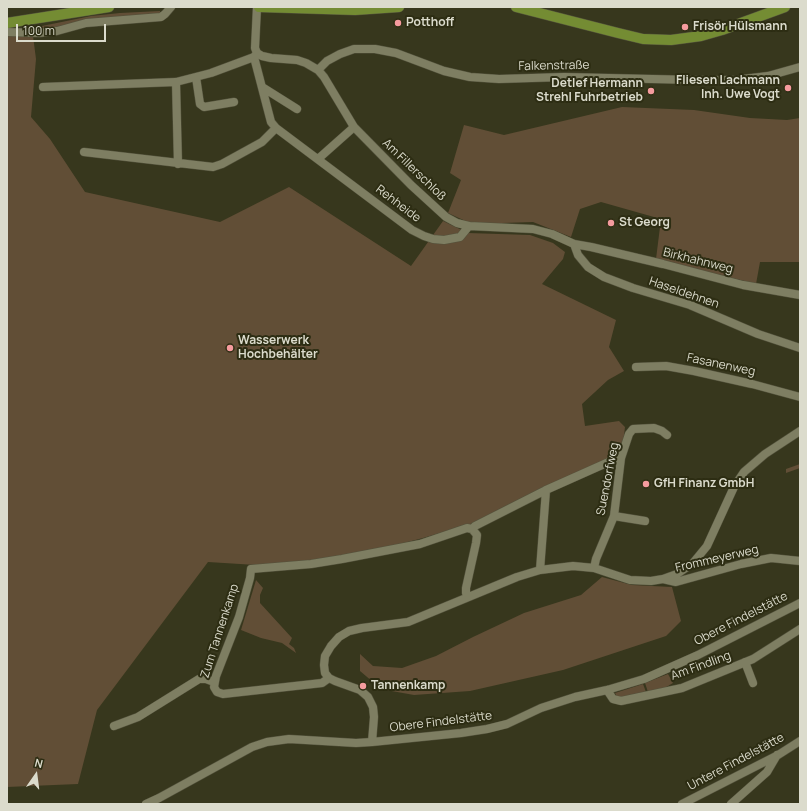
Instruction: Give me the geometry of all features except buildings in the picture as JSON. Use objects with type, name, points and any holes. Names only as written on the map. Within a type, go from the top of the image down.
[{"type":"main road","points":[[7,23],[22,22],[71,10],[109,7]]},
{"type":"main road","points":[[258,7],[355,10],[399,7]]},
{"type":"main road","points":[[516,7],[618,34],[643,39],[671,40],[701,36],[722,30],[785,7]]},
{"type":"street","points":[[7,32],[39,33],[56,31],[86,24],[161,17],[166,14],[171,7]]},
{"type":"street","points":[[43,87],[176,82],[211,73],[256,55],[255,48],[258,7]]},
{"type":"street","name":"Falkenstraße","points":[[318,70],[327,61],[354,49],[375,49],[470,77],[499,79],[564,77],[735,80],[768,76],[800,67]]},
{"type":"street","name":"Am Fillerschloß","points":[[256,55],[271,58],[298,60],[318,70],[324,77],[354,128],[446,217],[457,223],[469,226],[533,229],[552,234],[574,244],[591,247]]},
{"type":"street","name":"Rehheide","points":[[256,55],[271,122],[276,128],[412,230],[433,239],[444,240],[460,237],[469,226]]},
{"type":"street","points":[[196,77],[200,104],[204,107],[234,102]]},
{"type":"street","points":[[176,82],[178,164]]},
{"type":"street","points":[[262,87],[297,109]]},
{"type":"street","points":[[84,152],[213,167],[222,164],[262,142],[276,128]]},
{"type":"street","points":[[318,159],[354,128]]},
{"type":"street","name":"Haseldehnen","points":[[574,244],[578,255],[588,268],[604,277],[633,288],[690,305],[758,334],[800,348]]},
{"type":"street","name":"Birkhahnweg","points":[[591,247],[743,285],[800,294]]},
{"type":"street","name":"Fasanenweg","points":[[636,367],[666,366],[694,371],[800,397]]},
{"type":"street","name":"Suendorfweg","points":[[594,568],[596,559],[614,516],[621,458],[629,434],[633,429],[654,428],[662,430],[667,436]]},
{"type":"street","points":[[372,742],[374,717],[373,706],[368,697],[360,690],[329,678],[326,673],[324,664],[325,656],[330,646],[338,637],[349,631],[362,628],[408,622],[517,577],[540,570],[573,566],[594,568],[630,580],[651,581],[663,580],[677,574],[694,563],[707,546],[734,487],[744,472],[765,454],[800,431]]},
{"type":"street","name":"Zum Tannenkamp","points":[[329,678],[322,683],[223,694],[217,692],[214,687],[214,682],[239,617],[250,578],[251,569],[342,560],[420,544],[467,528],[472,529],[475,526],[546,490],[621,458]]},
{"type":"street","points":[[540,570],[546,490]]},
{"type":"street","points":[[614,516],[645,521]]},
{"type":"street","points":[[468,597],[466,588],[477,535],[472,529]]},
{"type":"street","name":"Frommeyerweg","points":[[663,580],[676,582],[741,564],[770,558],[800,561]]},
{"type":"street","name":"Obere Findelstätte","points":[[146,804],[252,747],[267,742],[289,739],[356,743],[372,742],[461,733],[507,724],[541,708],[575,696],[608,690],[644,679],[698,655],[800,603]]},
{"type":"street","name":"Am Findling","points":[[608,690],[613,699],[621,701],[682,688],[753,659],[800,629]]},
{"type":"street","points":[[745,662],[753,684]]},
{"type":"street","points":[[114,726],[138,717],[199,679],[206,679],[214,682]]},
{"type":"street","name":"Untere Findelstätte","points":[[682,804],[778,755],[800,741]]},
{"type":"street","points":[[731,804],[767,772],[778,755]]},
{"type":"shaded area","points":[[160,11],[160,14],[91,19],[56,27],[13,29],[42,26],[91,16]]},
{"type":"shaded area","points":[[7,34],[33,36],[36,59],[31,117],[50,139],[85,192],[220,222],[289,187],[411,266],[443,221],[468,233],[530,235],[553,243],[565,252],[563,259],[542,284],[616,320],[609,347],[624,371],[608,380],[582,404],[585,426],[619,421],[625,427],[623,444],[617,457],[474,523],[373,551],[318,560],[256,565],[208,562],[97,710],[78,784],[7,787]]},
{"type":"shaded area","points":[[622,107],[694,110],[750,118],[787,120],[800,118],[800,262],[760,262],[756,284],[656,259],[661,219],[601,202],[580,209],[571,237],[533,222],[472,224],[448,213],[461,180],[450,173],[464,125],[504,135]]},
{"type":"shaded area","points":[[800,464],[800,468],[786,473],[786,469]]},
{"type":"shaded area","points":[[602,577],[632,585],[672,587],[681,621],[666,636],[563,670],[470,691],[414,695],[386,690],[373,682],[360,671],[360,654],[373,666],[402,668],[436,656],[524,613],[581,595]]},
{"type":"shaded area","points":[[256,580],[263,588],[260,595],[260,603],[292,638],[289,644],[294,648],[296,653],[282,643],[261,638],[241,630]]},
{"type":"shaded area","points":[[668,674],[673,683],[663,689],[648,692],[645,683]]},
{"type":"shaded area","points":[[643,684],[646,692],[620,698],[617,697],[615,693]]},
{"type":"place","name":"Potthoff","points":[[398,23]]},
{"type":"place","name":"Frisör Hülsmann","points":[[685,27]]},
{"type":"place","name":"Fliesen Lachmann Inh. Uwe Vogt","points":[[788,88]]},
{"type":"place","name":"Detlef Hermann Strehl Fuhrbetrieb","points":[[651,91]]},
{"type":"place","name":"St Georg","points":[[611,223]]},
{"type":"place","name":"Wasserwerk Hochbehälter","points":[[230,348]]},
{"type":"place","name":"GfH Finanz GmbH","points":[[646,484]]},
{"type":"place","name":"Tannenkamp","points":[[363,686]]}]
